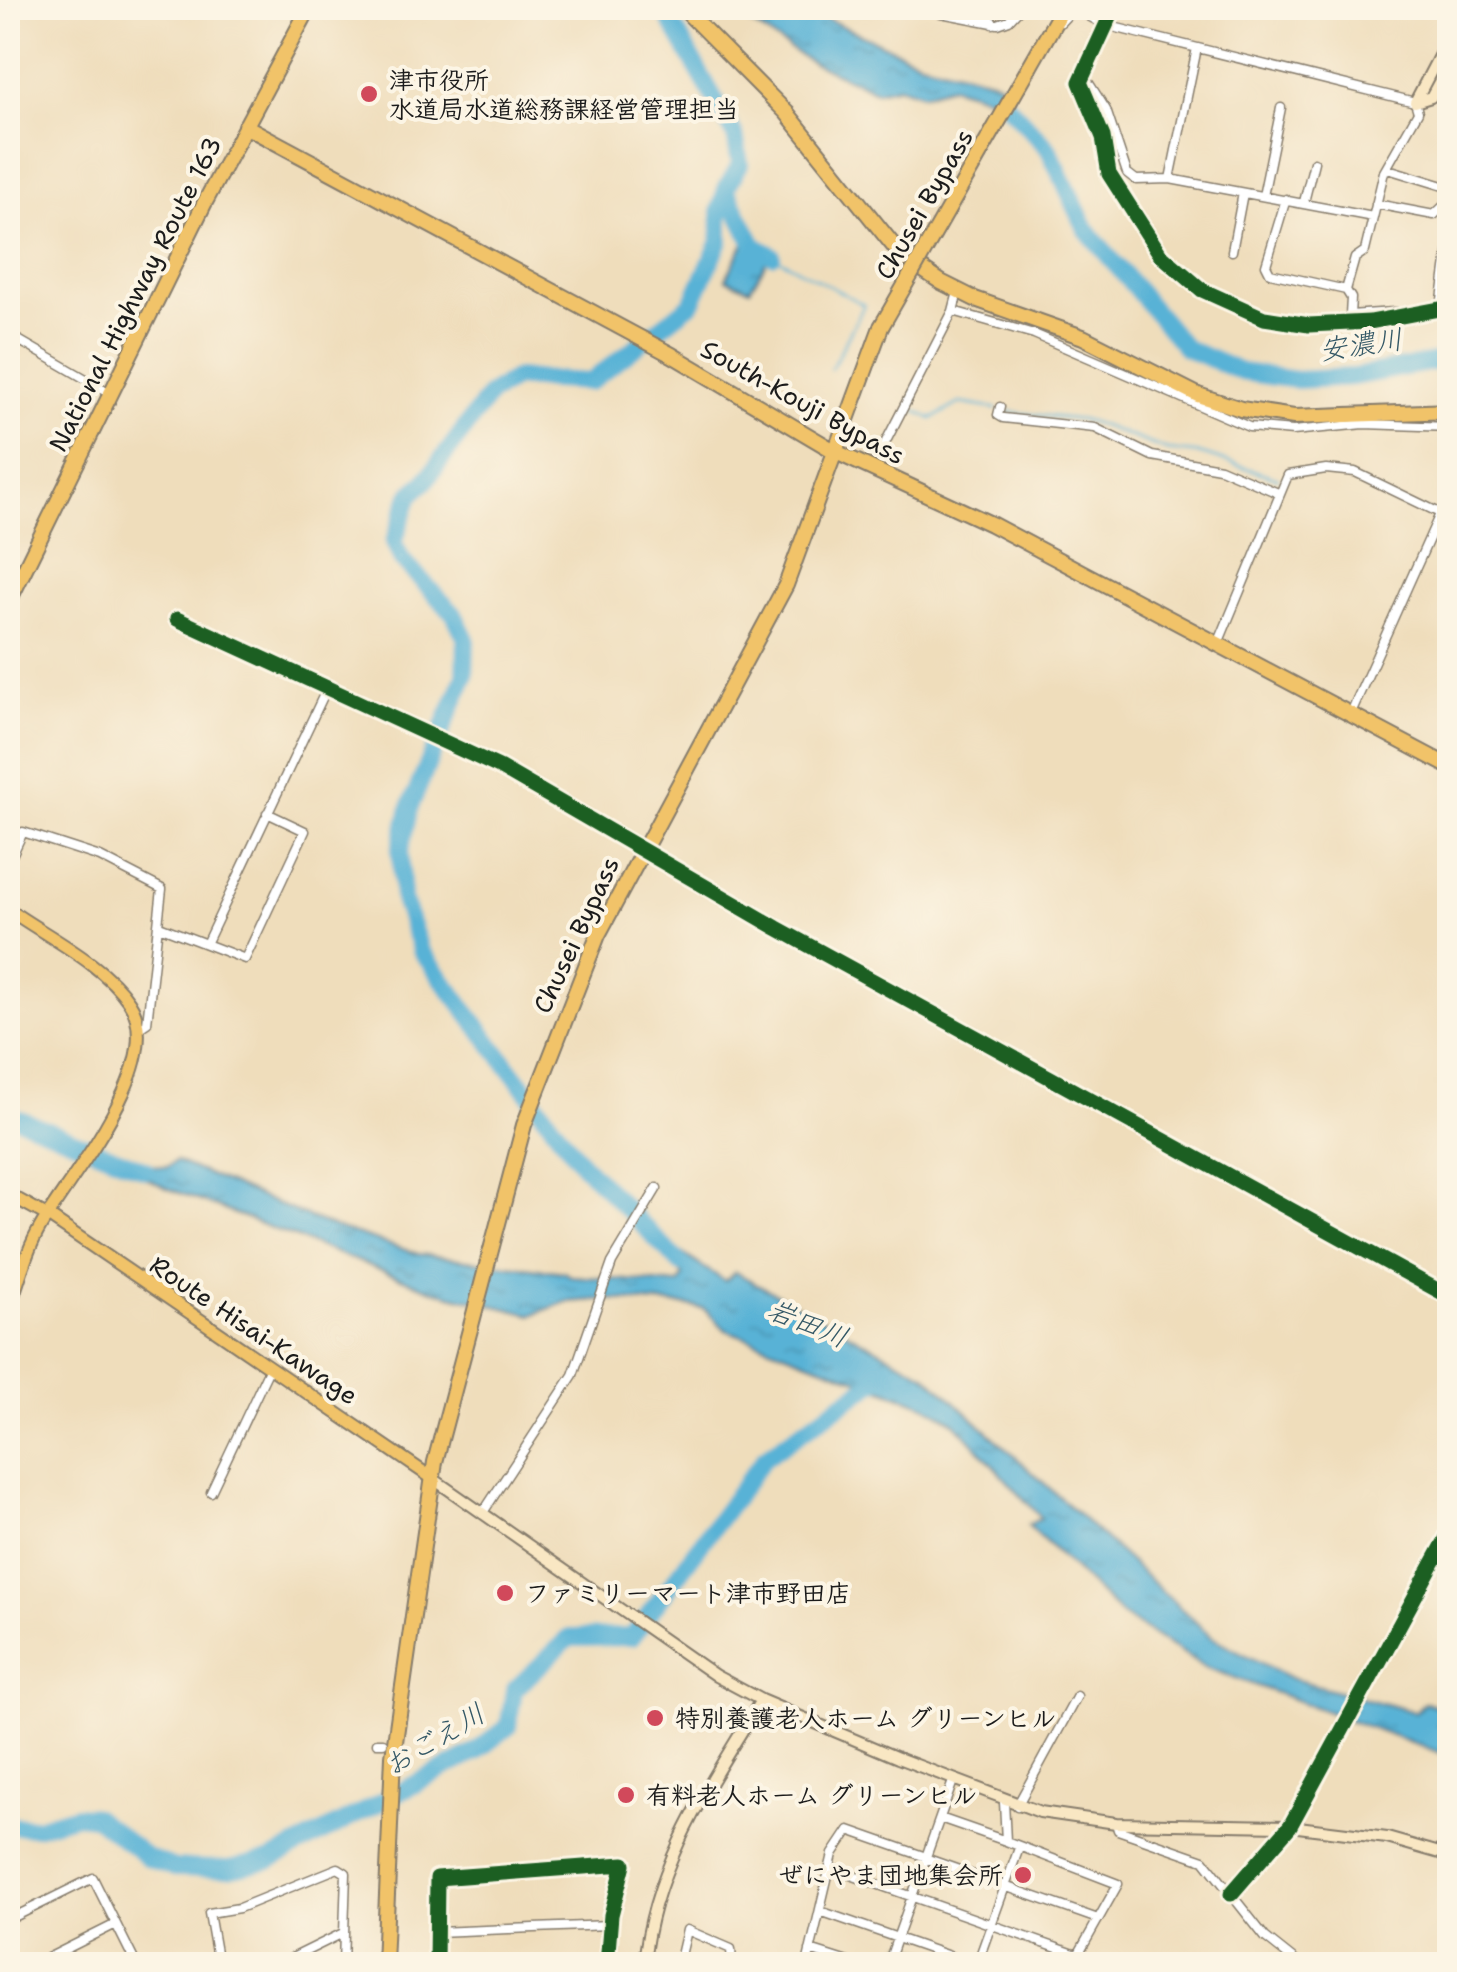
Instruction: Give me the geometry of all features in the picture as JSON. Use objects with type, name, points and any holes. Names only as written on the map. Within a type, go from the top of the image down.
[{"type":"highway","name":"National Highway Route 163","points":[[8,603],[28,569],[110,392],[309,8]]},
{"type":"highway","points":[[682,8],[787,113],[901,255],[958,292],[1071,332],[1198,395],[1241,409],[1294,417],[1450,411]]},
{"type":"highway","name":"Chusei Bypass","points":[[384,1964],[388,1839],[384,1747],[436,1480],[435,1462],[498,1216],[546,1059],[584,965],[640,851],[786,586],[881,327],[1059,8]]},
{"type":"highway","name":"South-Kouji Bypass","points":[[245,126],[672,355],[836,452],[990,524],[1450,768]]},
{"type":"main road","points":[[1415,102],[1450,35]]},
{"type":"main road","points":[[1415,102],[1432,96],[1450,62]]},
{"type":"main road","points":[[8,909],[110,981],[130,1002],[141,1027],[137,1061],[106,1122],[12,1275],[8,1311]]},
{"type":"main road","name":"Route Hisai-Kawage","points":[[8,1194],[48,1216],[436,1480]]},
{"type":"main road","points":[[436,1480],[654,1635],[760,1700],[1004,1802],[1116,1823],[1290,1826],[1386,1838],[1450,1856]]},
{"type":"main road","points":[[1374,1670],[1450,1532]]},
{"type":"main road","points":[[644,1964],[654,1906],[667,1866],[760,1700]]},
{"type":"street","points":[[914,8],[992,24],[1009,20],[1020,8]]},
{"type":"street","points":[[986,8],[992,24]]},
{"type":"street","points":[[1114,8],[1080,82],[1104,136],[1109,174],[1160,254],[1187,280],[1238,309],[1289,323],[1370,322],[1423,310]]},
{"type":"street","points":[[1044,40],[1078,10],[1105,25],[1415,102],[1418,112],[1388,169],[1365,252],[1355,258],[1346,290]]},
{"type":"street","points":[[1170,179],[1196,48]]},
{"type":"street","points":[[1083,74],[1106,110],[1127,173],[1136,180],[1170,179],[1373,217]]},
{"type":"street","points":[[1263,196],[1281,108]]},
{"type":"street","points":[[1304,202],[1314,162]]},
{"type":"street","points":[[1388,169],[1450,188]]},
{"type":"street","points":[[1232,251],[1244,193]]},
{"type":"street","points":[[1286,199],[1266,265],[1270,274],[1346,290],[1352,298],[1350,314],[1445,308]]},
{"type":"street","points":[[1376,204],[1434,215],[1450,200]]},
{"type":"street","points":[[1450,240],[1441,281],[1450,391]]},
{"type":"street","points":[[881,451],[953,311],[958,292]]},
{"type":"street","points":[[953,311],[1034,334],[1249,427],[1293,431],[1364,424],[1450,427]]},
{"type":"street","points":[[8,334],[110,392]]},
{"type":"street","points":[[999,411],[1095,428],[1152,456],[1235,472],[1278,493]]},
{"type":"street","points":[[1218,644],[1288,475],[1346,470],[1374,479],[1445,516],[1350,715]]},
{"type":"street","points":[[177,619],[499,767],[640,851],[1450,1297]]},
{"type":"street","points":[[206,942],[327,688]]},
{"type":"street","points":[[159,926],[245,959],[305,832],[267,814]]},
{"type":"street","points":[[8,864],[23,832],[100,856],[162,889],[147,1023],[141,1027]]},
{"type":"street","points":[[482,1514],[573,1374],[610,1268],[624,1238],[657,1188]]},
{"type":"street","points":[[211,1492],[270,1369]]},
{"type":"street","points":[[1232,1894],[1290,1826],[1374,1670]]},
{"type":"street","points":[[1017,1806],[1077,1696]]},
{"type":"street","points":[[888,1964],[954,1781]]},
{"type":"street","points":[[1004,1802],[1006,1841]]},
{"type":"street","points":[[940,1818],[1118,1884],[1072,1964]]},
{"type":"street","points":[[1116,1823],[1118,1830],[1204,1860],[1265,1937],[1298,1964]]},
{"type":"street","points":[[807,1964],[833,1854],[849,1830],[1095,1918]]},
{"type":"street","points":[[820,1911],[975,1964],[1019,1848]]},
{"type":"street","points":[[436,1964],[438,1878],[624,1864],[609,1925],[607,1964]]},
{"type":"street","points":[[184,1964],[217,1962],[209,1913],[239,1908],[338,1868],[346,1874],[342,1964]]},
{"type":"street","points":[[831,1868],[1078,1955]]},
{"type":"street","points":[[8,1920],[93,1878],[136,1964]]},
{"type":"street","points":[[36,1964],[116,1924]]},
{"type":"street","points":[[437,1932],[609,1925]]},
{"type":"street","points":[[680,1964],[687,1930],[732,1949],[732,1964]]},
{"type":"street","points":[[280,1964],[344,1933]]},
{"type":"street","points":[[810,1950],[854,1964]]},
{"type":"street","points":[[8,1958],[11,1964]]},
{"type":"green space","points":[[903,1943],[968,1964],[893,1964]]},
{"type":"water","points":[[727,8],[803,8],[921,62],[994,80],[1004,86],[1029,133],[989,97],[951,86],[923,94],[898,86],[876,91],[809,61]]},
{"type":"water","points":[[746,222],[761,242],[774,249],[750,289],[726,279],[747,237],[738,225]]},
{"type":"water","points":[[112,1161],[167,1167],[176,1161],[327,1225],[418,1254],[571,1276],[679,1284],[683,1276],[661,1240],[725,1281],[735,1272],[926,1375],[1213,1638],[1293,1679],[1415,1712],[1425,1702],[1449,1711],[1449,1756],[1205,1667],[1122,1615],[1028,1525],[1041,1518],[954,1422],[925,1405],[726,1330],[704,1309],[610,1299],[566,1302],[532,1315],[435,1291],[167,1188]]},
{"type":"waterway","points":[[663,8],[735,135],[740,164],[726,189],[754,245],[772,255]]},
{"type":"waterway","name":"安濃川","points":[[1006,104],[1048,148],[1086,229],[1185,348],[1241,372],[1296,380],[1353,377],[1450,359]]},
{"type":"waterway","points":[[681,1264],[583,1165],[421,951],[403,900],[400,851],[410,807],[465,676],[466,639],[454,614],[402,560],[394,542],[410,495],[425,482],[490,394],[516,378],[590,382],[692,303],[720,241],[720,209],[726,189]]},
{"type":"waterway","points":[[772,255],[864,305],[831,369]]},
{"type":"waterway","points":[[911,408],[932,419],[960,403],[996,409]]},
{"type":"waterway","points":[[1003,411],[1089,421],[1167,450],[1202,454],[1278,478]]},
{"type":"waterway","name":"岩田川","points":[[8,1114],[146,1170]]},
{"type":"waterway","name":"おごえ川","points":[[8,1826],[36,1827],[76,1815],[95,1817],[148,1858],[175,1868],[228,1869],[271,1860],[474,1753],[508,1727],[514,1690],[569,1638],[632,1637],[765,1457],[875,1381]]},
{"type":"cycle path","points":[[1114,8],[1080,82],[1103,137],[1109,174],[1160,254],[1202,290],[1264,318],[1309,325],[1370,322],[1450,307]]},
{"type":"cycle path","points":[[177,619],[499,767],[777,928],[1450,1297]]},
{"type":"cycle path","points":[[1231,1894],[1290,1826],[1450,1532]]},
{"type":"cycle path","points":[[436,1964],[437,1878],[624,1864],[611,1915],[607,1964]]},
{"type":"place","name":"津市役所 水道局水道総務課経営管理担当","points":[[369,94]]},
{"type":"place","name":"ファミリーマート津市野田店","points":[[505,1593]]},
{"type":"place","name":"特別養護老人ホーム グリーンヒル","points":[[655,1718]]},
{"type":"place","name":"有料老人ホーム グリーンヒル","points":[[626,1795]]},
{"type":"place","name":"ぜにやま団地集会所","points":[[1023,1875]]}]
